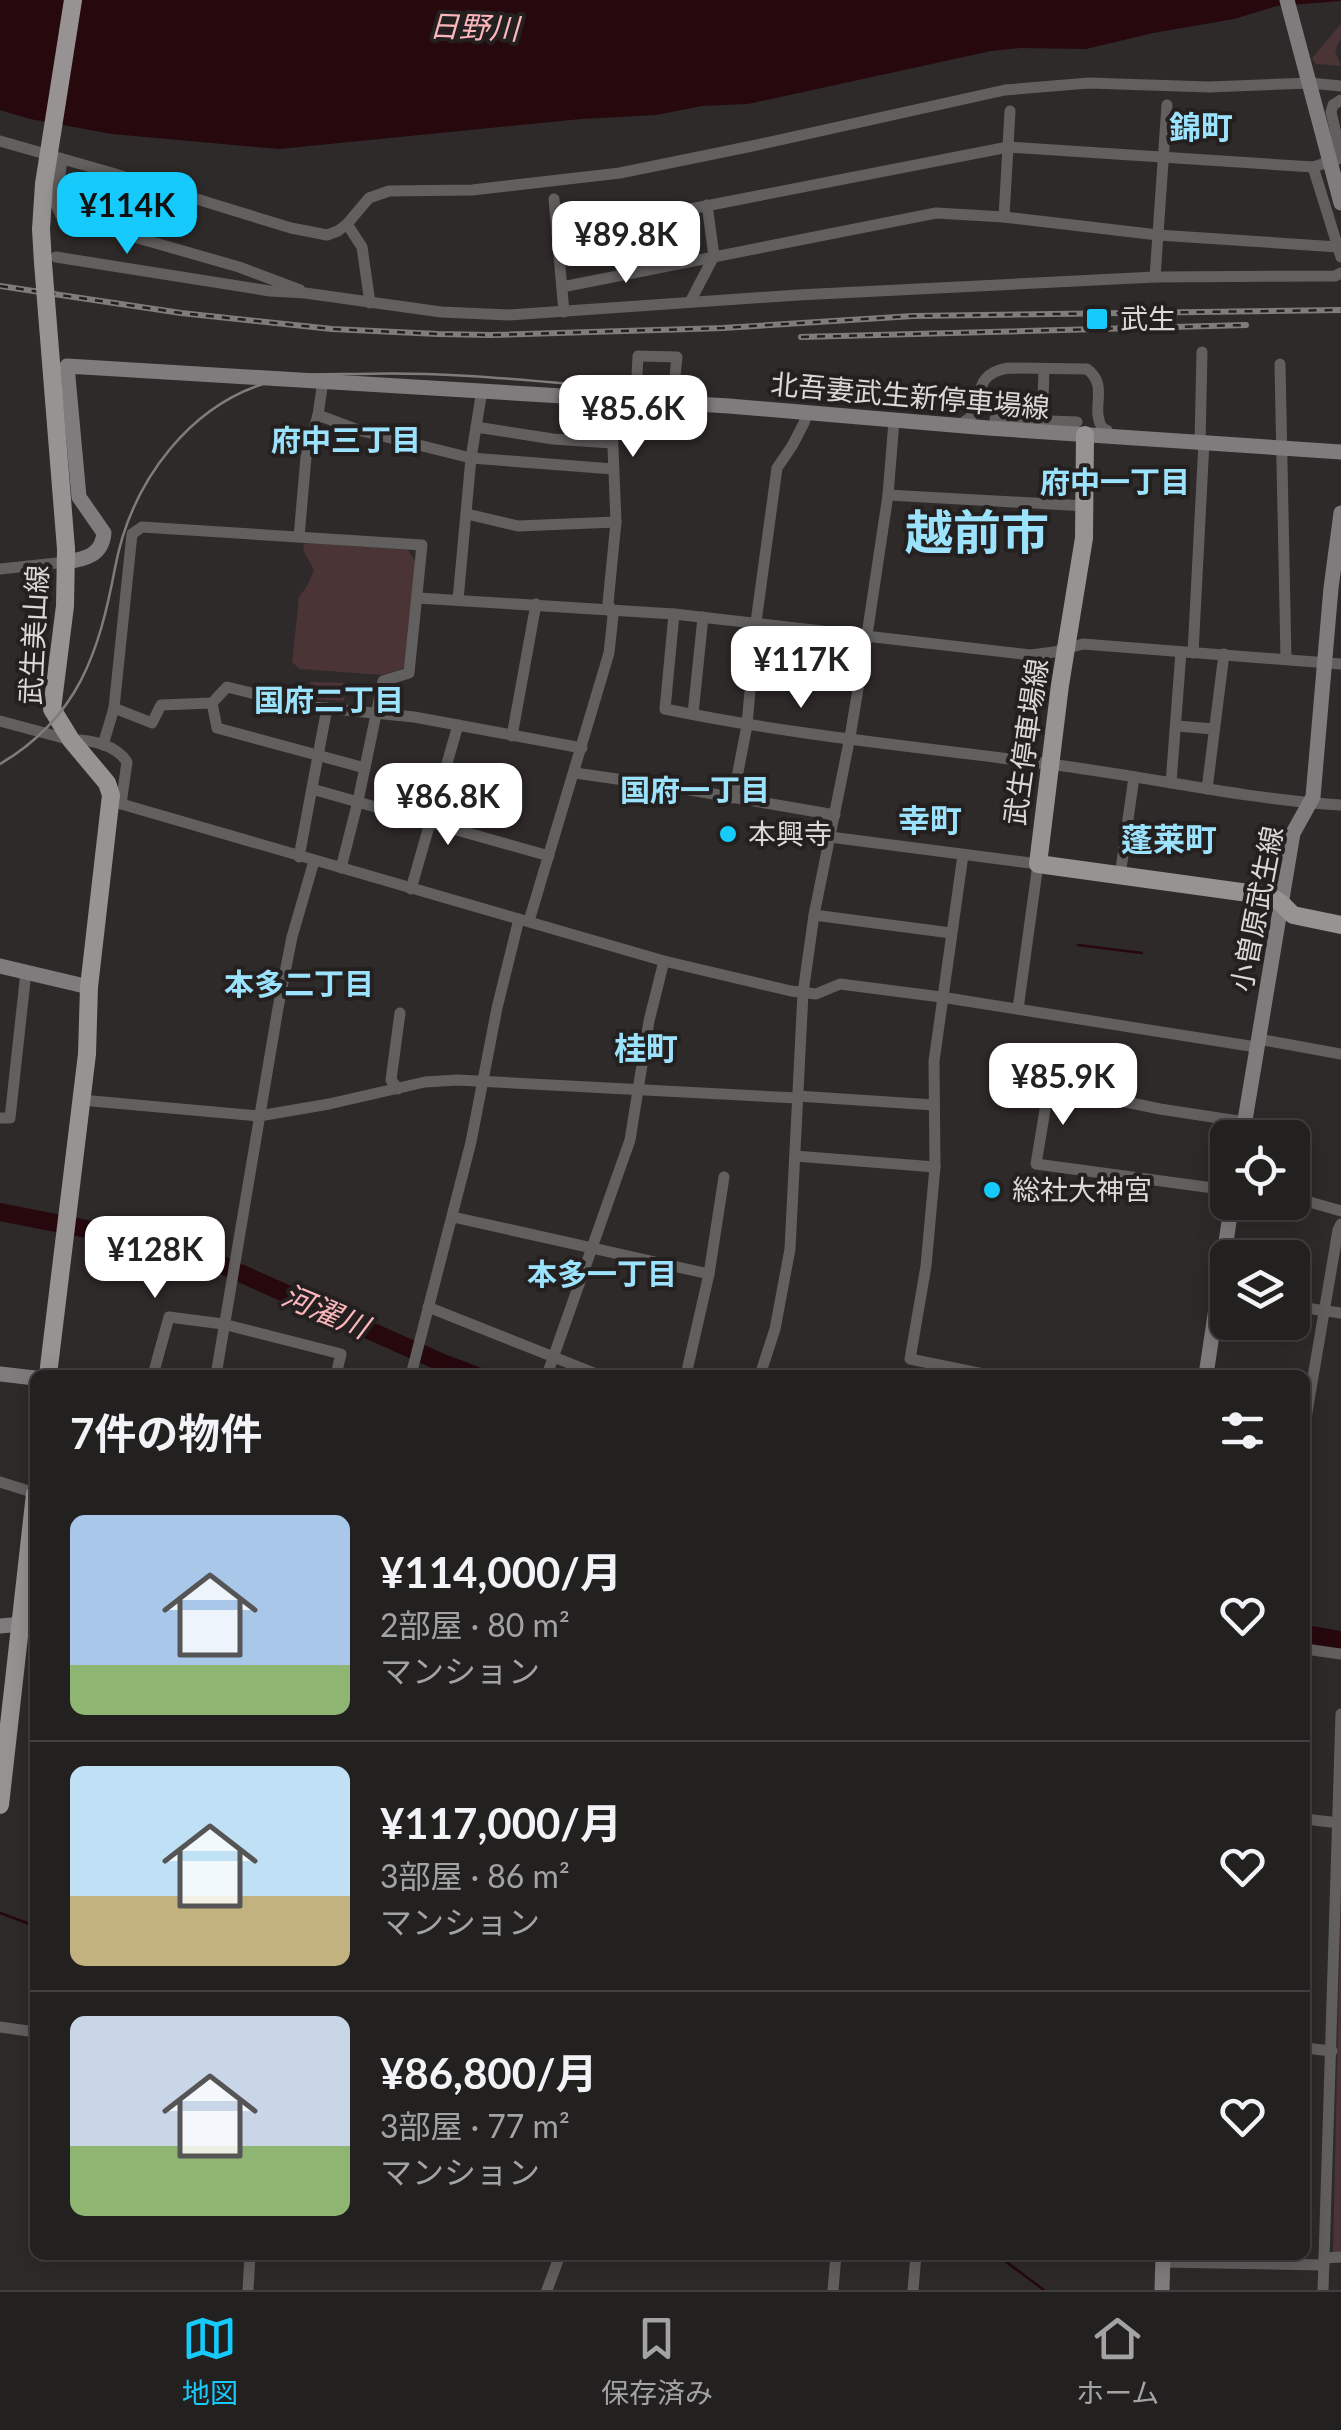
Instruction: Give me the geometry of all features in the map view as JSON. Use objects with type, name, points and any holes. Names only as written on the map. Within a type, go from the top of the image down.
[{"type":"main road","name":"武生美山線","points":[[73,0],[54,152],[44,184],[41,229],[66,556],[62,643],[52,710],[109,786],[116,802]]},
{"type":"main road","points":[[1287,0],[1339,198]]},
{"type":"main road","name":"北吾妻武生新停車場線","points":[[66,556],[88,558],[99,550],[104,539],[79,497],[68,366],[482,390],[894,421],[1076,426],[1202,442],[1341,452]]},
{"type":"main road","name":"武生停車場線","points":[[1076,426],[1086,506],[1084,538],[1038,864],[1270,896],[1297,917],[1341,925]]},
{"type":"main road","name":"小曽原武生線","points":[[1245,1120],[1295,827],[1313,797],[1333,663],[1334,559],[1341,513]]},
{"type":"main road","points":[[49,1370],[81,1100],[89,987],[116,802]]},
{"type":"main road","points":[[0,966],[89,987]]},
{"type":"main road","points":[[1207,1370],[1213,1340]]},
{"type":"main road","points":[[0,1374],[30,1377]]},
{"type":"main road","points":[[0,1804],[28,1623],[30,1586]]},
{"type":"main road","points":[[0,1626],[28,1623]]},
{"type":"main road","points":[[1162,2290],[1163,2260]]},
{"type":"street","points":[[0,141],[54,152],[309,232],[327,234],[347,224],[369,198],[389,191],[472,190],[620,173],[1005,90],[1089,84],[1209,87],[1309,80],[1341,86]]},
{"type":"street","points":[[562,287],[936,213],[1339,252],[1331,112],[1341,100]]},
{"type":"street","points":[[1155,277],[1167,105]]},
{"type":"street","points":[[1004,217],[1010,111]]},
{"type":"street","points":[[557,234],[1008,147],[1164,157],[1331,161]]},
{"type":"street","points":[[54,152],[56,204],[61,216],[239,267],[300,289],[300,293]]},
{"type":"street","points":[[554,199],[564,312]]},
{"type":"street","points":[[690,302],[714,256],[707,204]]},
{"type":"street","points":[[347,224],[362,247],[370,303]]},
{"type":"street","points":[[56,256],[128,273],[488,315],[1155,277],[1336,276],[1341,272]]},
{"type":"street","points":[[1171,784],[1187,652],[1202,442],[1202,352]]},
{"type":"street","points":[[636,393],[638,356],[676,358],[673,396]]},
{"type":"street","points":[[1280,364],[1286,659]]},
{"type":"street","points":[[964,422],[975,411],[980,386],[992,374],[1008,368],[1095,369],[1098,423],[1106,430]]},
{"type":"street","points":[[1032,422],[1043,400],[1044,368]]},
{"type":"street","points":[[298,536],[306,457],[323,381]]},
{"type":"street","points":[[458,600],[471,458],[482,390]]},
{"type":"street","points":[[412,1370],[477,1117],[496,1008],[524,920],[550,856],[609,653],[613,616],[608,608],[616,522],[611,399]]},
{"type":"street","points":[[1043,400],[1058,419],[1076,426]]},
{"type":"street","points":[[733,798],[746,725],[777,468],[792,446],[806,413]]},
{"type":"street","points":[[318,415],[358,430],[471,458],[613,469]]},
{"type":"street","points":[[995,420],[1076,426]]},
{"type":"street","points":[[762,1370],[775,1329],[792,1224],[803,993],[867,635],[888,495],[894,421]]},
{"type":"street","points":[[476,427],[612,443]]},
{"type":"street","points":[[888,495],[1086,506]]},
{"type":"street","points":[[467,514],[518,526],[616,522]]},
{"type":"street","points":[[102,745],[114,708],[132,534],[142,528],[422,545],[409,673],[383,681],[340,868]]},
{"type":"street","points":[[0,569],[66,556]]},
{"type":"street","points":[[418,598],[674,614],[1031,655],[1080,644],[1333,663]]},
{"type":"street","points":[[512,736],[536,604]]},
{"type":"street","points":[[674,614],[665,708],[746,725],[1050,764],[1311,804],[1341,805]]},
{"type":"street","points":[[693,714],[703,617]]},
{"type":"street","points":[[1207,789],[1224,654]]},
{"type":"street","points":[[114,708],[152,722],[161,705],[212,703],[227,687],[304,706],[378,712],[582,748]]},
{"type":"street","points":[[212,703],[217,728],[365,768]]},
{"type":"street","points":[[299,857],[326,708]]},
{"type":"street","points":[[28,728],[52,710]]},
{"type":"street","points":[[0,721],[71,740],[83,739],[121,753],[127,762],[116,802],[742,981],[816,994],[840,984],[1341,1054]]},
{"type":"street","points":[[411,889],[458,726]]},
{"type":"street","points":[[1177,726],[1214,729]]},
{"type":"street","points":[[575,773],[835,815]]},
{"type":"street","points":[[1120,876],[1134,777]]},
{"type":"street","points":[[312,789],[550,856]]},
{"type":"street","points":[[830,837],[1038,864],[1018,1009]]},
{"type":"street","points":[[963,855],[934,1061],[936,1167],[926,1266],[910,1359],[964,1370]]},
{"type":"street","points":[[217,1370],[292,937],[314,860]]},
{"type":"street","points":[[814,915],[951,933]]},
{"type":"street","points":[[549,1370],[630,1140],[649,1021],[664,961]]},
{"type":"street","points":[[0,1118],[10,1118],[26,972]]},
{"type":"street","points":[[398,1090],[391,1080],[400,1013]]},
{"type":"street","points":[[81,1100],[259,1116],[426,1082],[482,1081],[934,1105]]},
{"type":"street","points":[[1210,1122],[1049,1086],[1036,1164],[1210,1188]]},
{"type":"street","points":[[796,1156],[936,1167]]},
{"type":"street","points":[[687,1370],[724,1177]]},
{"type":"street","points":[[1310,1202],[1341,1212]]},
{"type":"street","points":[[452,1217],[708,1274]]},
{"type":"street","points":[[1310,1395],[1341,1224]]},
{"type":"street","points":[[428,1307],[586,1370]]},
{"type":"street","points":[[1310,1309],[1341,1313]]},
{"type":"street","points":[[154,1370],[170,1316],[223,1324],[341,1354],[337,1370]]},
{"type":"street","points":[[0,1482],[30,1492]]},
{"type":"street","points":[[1310,1650],[1341,1654]]},
{"type":"street","points":[[1323,2290],[1341,1714]]},
{"type":"street","points":[[1310,1820],[1339,1823]]},
{"type":"street","points":[[0,2028],[30,2031]]},
{"type":"street","points":[[1310,2049],[1332,2051]]},
{"type":"street","points":[[1244,2260],[1324,2262],[1341,2257]]},
{"type":"street","points":[[248,2290],[250,2260]]},
{"type":"street","points":[[547,2290],[558,2260]]},
{"type":"street","points":[[833,2290],[836,2260]]},
{"type":"street","points":[[912,2290],[915,2260]]},
{"type":"shaded area","points":[[1341,24],[1341,38],[1335,51],[1341,66],[1316,64],[1312,58]]},
{"type":"shaded area","points":[[307,543],[408,550],[416,563],[404,668],[383,675],[300,669],[292,662],[299,597],[314,570],[303,550]]},
{"type":"shaded area","points":[[310,682],[346,683],[344,701],[309,699]]},
{"type":"shaded area","points":[[1341,1889],[1341,2252],[1333,2253]]},
{"type":"water","name":"日野川","points":[[0,0],[1341,1],[1277,6],[1234,19],[1086,49],[991,51],[748,104],[279,149],[112,134],[0,110]]},
{"type":"waterway","points":[[1078,945],[1142,953]]},
{"type":"waterway","name":"河濯川","points":[[0,1212],[159,1243],[224,1266],[461,1370]]},
{"type":"waterway","name":"河濯川","points":[[1310,1635],[1341,1640]]},
{"type":"waterway","points":[[0,1913],[30,1924]]},
{"type":"waterway","points":[[1004,2260],[1044,2290]]},
{"type":"tram line","points":[[0,764],[49,726],[81,681],[101,628],[123,536],[135,505],[170,449],[219,405],[249,389],[281,379],[319,374],[451,375],[607,387]]},
{"type":"railway","points":[[0,286],[181,313],[332,329],[491,335],[723,328],[913,316],[1341,310]]},
{"type":"railway","points":[[801,337],[1246,325]]},
{"type":"place","name":"武生","points":[[1097,319]]},
{"type":"place","name":"本興寺","points":[[728,834]]},
{"type":"place","name":"総社大神宮","points":[[992,1190]]},
{"type":"district","name":"錦町","points":[[1201,128]]},
{"type":"district","name":"府中三丁目","points":[[346,441]]},
{"type":"district","name":"府中一丁目","points":[[1115,483]]},
{"type":"district","name":"越前市","points":[[977,533]]},
{"type":"district","name":"国府二丁目","points":[[329,701]]},
{"type":"district","name":"国府一丁目","points":[[695,791]]},
{"type":"district","name":"幸町","points":[[930,821]]},
{"type":"district","name":"蓬莱町","points":[[1169,840]]},
{"type":"district","name":"本多二丁目","points":[[299,985]]},
{"type":"district","name":"桂町","points":[[646,1049]]},
{"type":"district","name":"本多一丁目","points":[[602,1275]]}]
